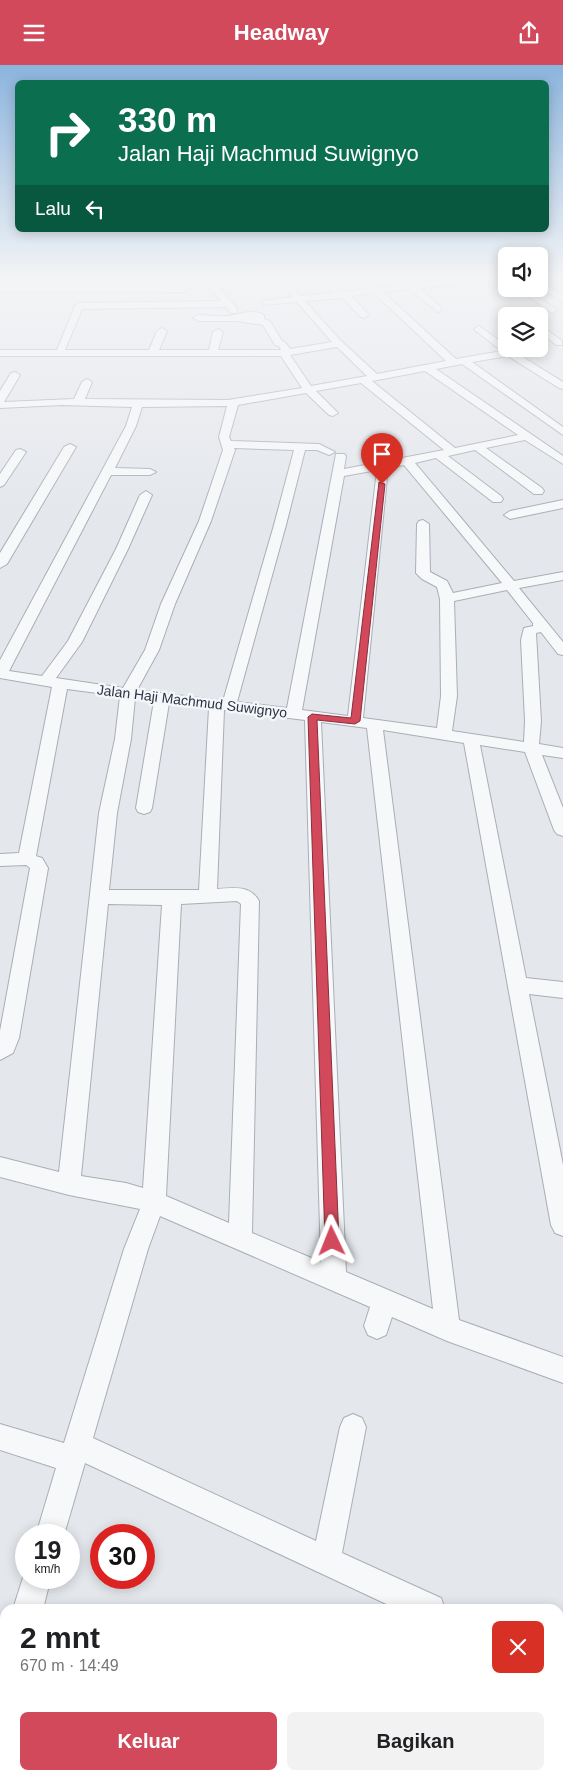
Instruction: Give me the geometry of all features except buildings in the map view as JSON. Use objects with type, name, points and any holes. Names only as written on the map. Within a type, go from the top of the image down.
[{"type":"street","points":[[232,359],[235,365]]},
{"type":"street","points":[[288,359],[308,389],[332,413]]},
{"type":"street","points":[[355,359],[374,377]]},
{"type":"street","points":[[455,359],[563,432]]},
{"type":"street","points":[[0,405],[233,402],[469,359]]},
{"type":"street","points":[[520,359],[563,386]]},
{"type":"street","points":[[426,367],[563,461]]},
{"type":"street","points":[[0,400],[15,375]]},
{"type":"street","points":[[363,379],[453,452]]},
{"type":"street","points":[[78,403],[87,382]]},
{"type":"street","points":[[69,1185],[108,813],[123,739],[128,693],[152,650],[168,605],[205,521],[229,450],[224,437],[233,402]]},
{"type":"street","points":[[0,674],[27,627],[132,426],[138,404]]},
{"type":"street","points":[[339,473],[384,466],[528,436]]},
{"type":"street","points":[[228,444],[318,447],[335,454],[339,473],[328,522],[312,616],[303,716],[334,1279]]},
{"type":"street","points":[[208,895],[223,705],[280,525],[300,446]]},
{"type":"street","points":[[0,564],[70,447]]},
{"type":"street","points":[[477,447],[538,491]]},
{"type":"street","points":[[0,483],[20,452]]},
{"type":"street","points":[[439,455],[497,499]]},
{"type":"street","points":[[407,461],[448,508],[563,651]]},
{"type":"street","points":[[384,466],[365,723],[437,1232],[447,1328]]},
{"type":"street","points":[[107,471],[150,472]]},
{"type":"street","points":[[27,859],[53,683],[122,549],[146,495]]},
{"type":"street","points":[[510,515],[563,504]]},
{"type":"street","points":[[423,524],[424,573],[442,583],[446,588],[448,599],[449,696],[444,734]]},
{"type":"street","points":[[448,599],[459,595],[563,577]]},
{"type":"street","points":[[540,623],[540,628],[529,631],[528,640],[533,721],[531,748],[563,830]]},
{"type":"street","name":"Jalan Haji Machmud Suwignyo","points":[[0,674],[53,683],[444,734],[563,753]]},
{"type":"street","points":[[144,808],[162,696]]},
{"type":"street","points":[[471,738],[563,1225]]},
{"type":"street","points":[[0,861],[27,859],[36,862],[39,868],[10,1038],[6,1047],[0,1051]]},
{"type":"street","points":[[98,897],[172,898],[240,894],[250,901],[240,1239]]},
{"type":"street","points":[[53,1524],[136,1249],[154,1202],[172,898]]},
{"type":"street","points":[[518,985],[563,990]]},
{"type":"street","points":[[0,1167],[69,1185],[126,1194],[154,1202],[447,1328],[563,1370]]},
{"type":"street","points":[[377,1326],[384,1301]]},
{"type":"street","points":[[326,1560],[353,1427]]},
{"type":"street","points":[[0,1437],[75,1452],[326,1560],[419,1604]]},
{"type":"street","points":[[29,1604],[34,1589]]},
{"type":"route","points":[[332,1241],[312,717],[355,721],[382,484]]}]
